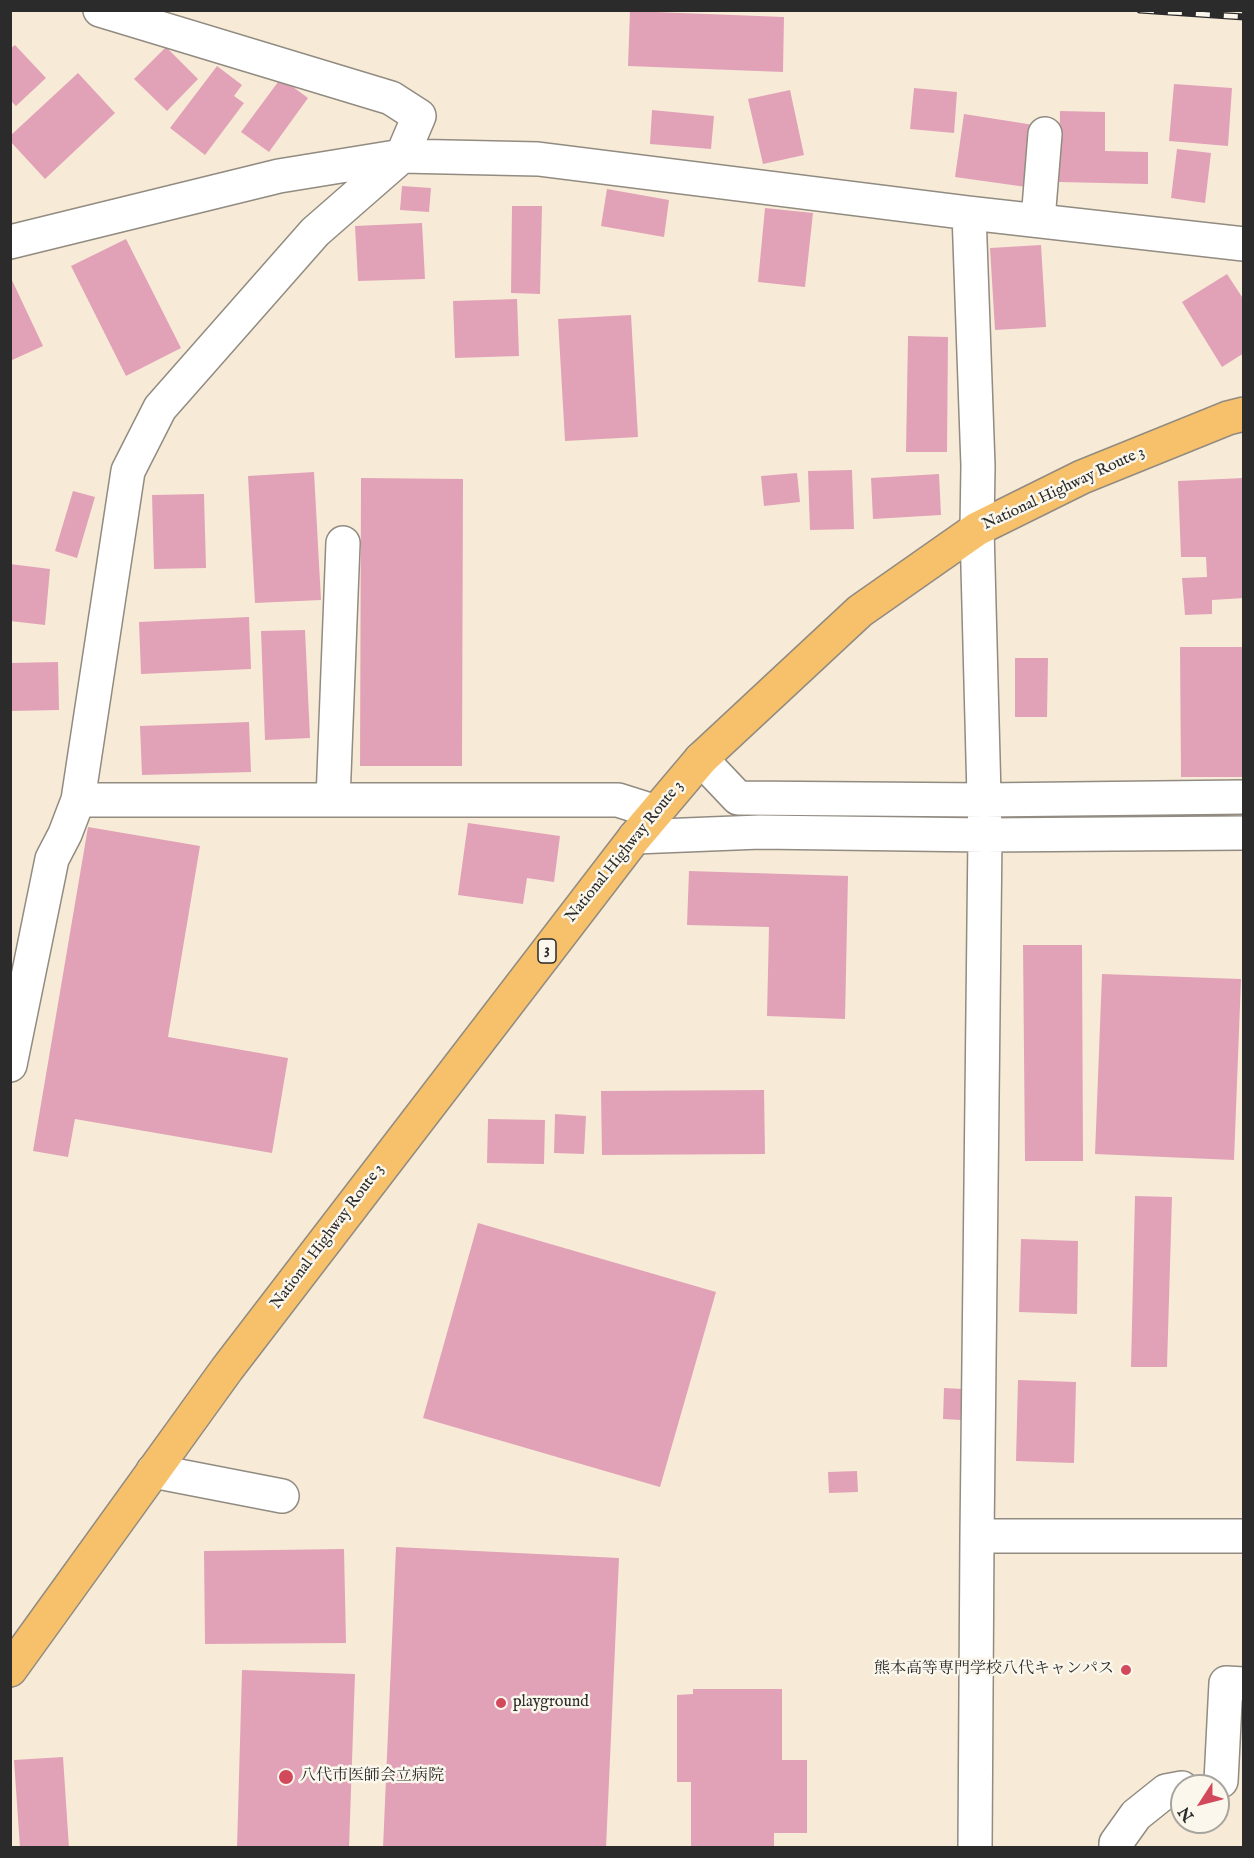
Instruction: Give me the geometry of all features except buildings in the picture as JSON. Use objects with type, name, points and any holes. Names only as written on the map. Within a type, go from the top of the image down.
[{"type":"highway","name":"National Highway Route 3","points":[[10,1670],[227,1369],[635,837],[700,759],[860,612],[976,529],[1082,477],[1228,418],[1244,414]]},
{"type":"street","points":[[10,1065],[52,859],[65,834],[78,800],[128,471],[160,408],[315,232],[402,156],[419,116],[391,98],[100,10]]},
{"type":"street","points":[[1038,220],[1045,134]]},
{"type":"street","points":[[10,242],[279,176],[402,156],[538,159],[969,213],[1244,244]]},
{"type":"street","points":[[969,213],[978,466],[976,529],[985,835],[975,1848]]},
{"type":"street","points":[[333,800],[343,543]]},
{"type":"street","points":[[700,759],[738,798],[760,832]]},
{"type":"street","points":[[738,798],[984,800],[1244,797]]},
{"type":"street","points":[[78,800],[618,800],[656,812]]},
{"type":"street","points":[[635,837],[760,832],[985,835],[1244,833]]},
{"type":"street","points":[[153,1471],[282,1496]]},
{"type":"street","points":[[977,1536],[1244,1536]]},
{"type":"street","points":[[1220,1774],[1226,1683],[1244,1684]]},
{"type":"street","points":[[1116,1848],[1116,1843],[1137,1815],[1166,1791],[1170,1790]]},
{"type":"railway","points":[[1140,10],[1244,17]]},
{"type":"place","name":"熊本高等専門学校八代キャンパス","points":[[1126,1670]]},
{"type":"place","name":"playground","points":[[501,1703]]},
{"type":"place","name":"八代市医師会立病院","points":[[286,1777]]}]
